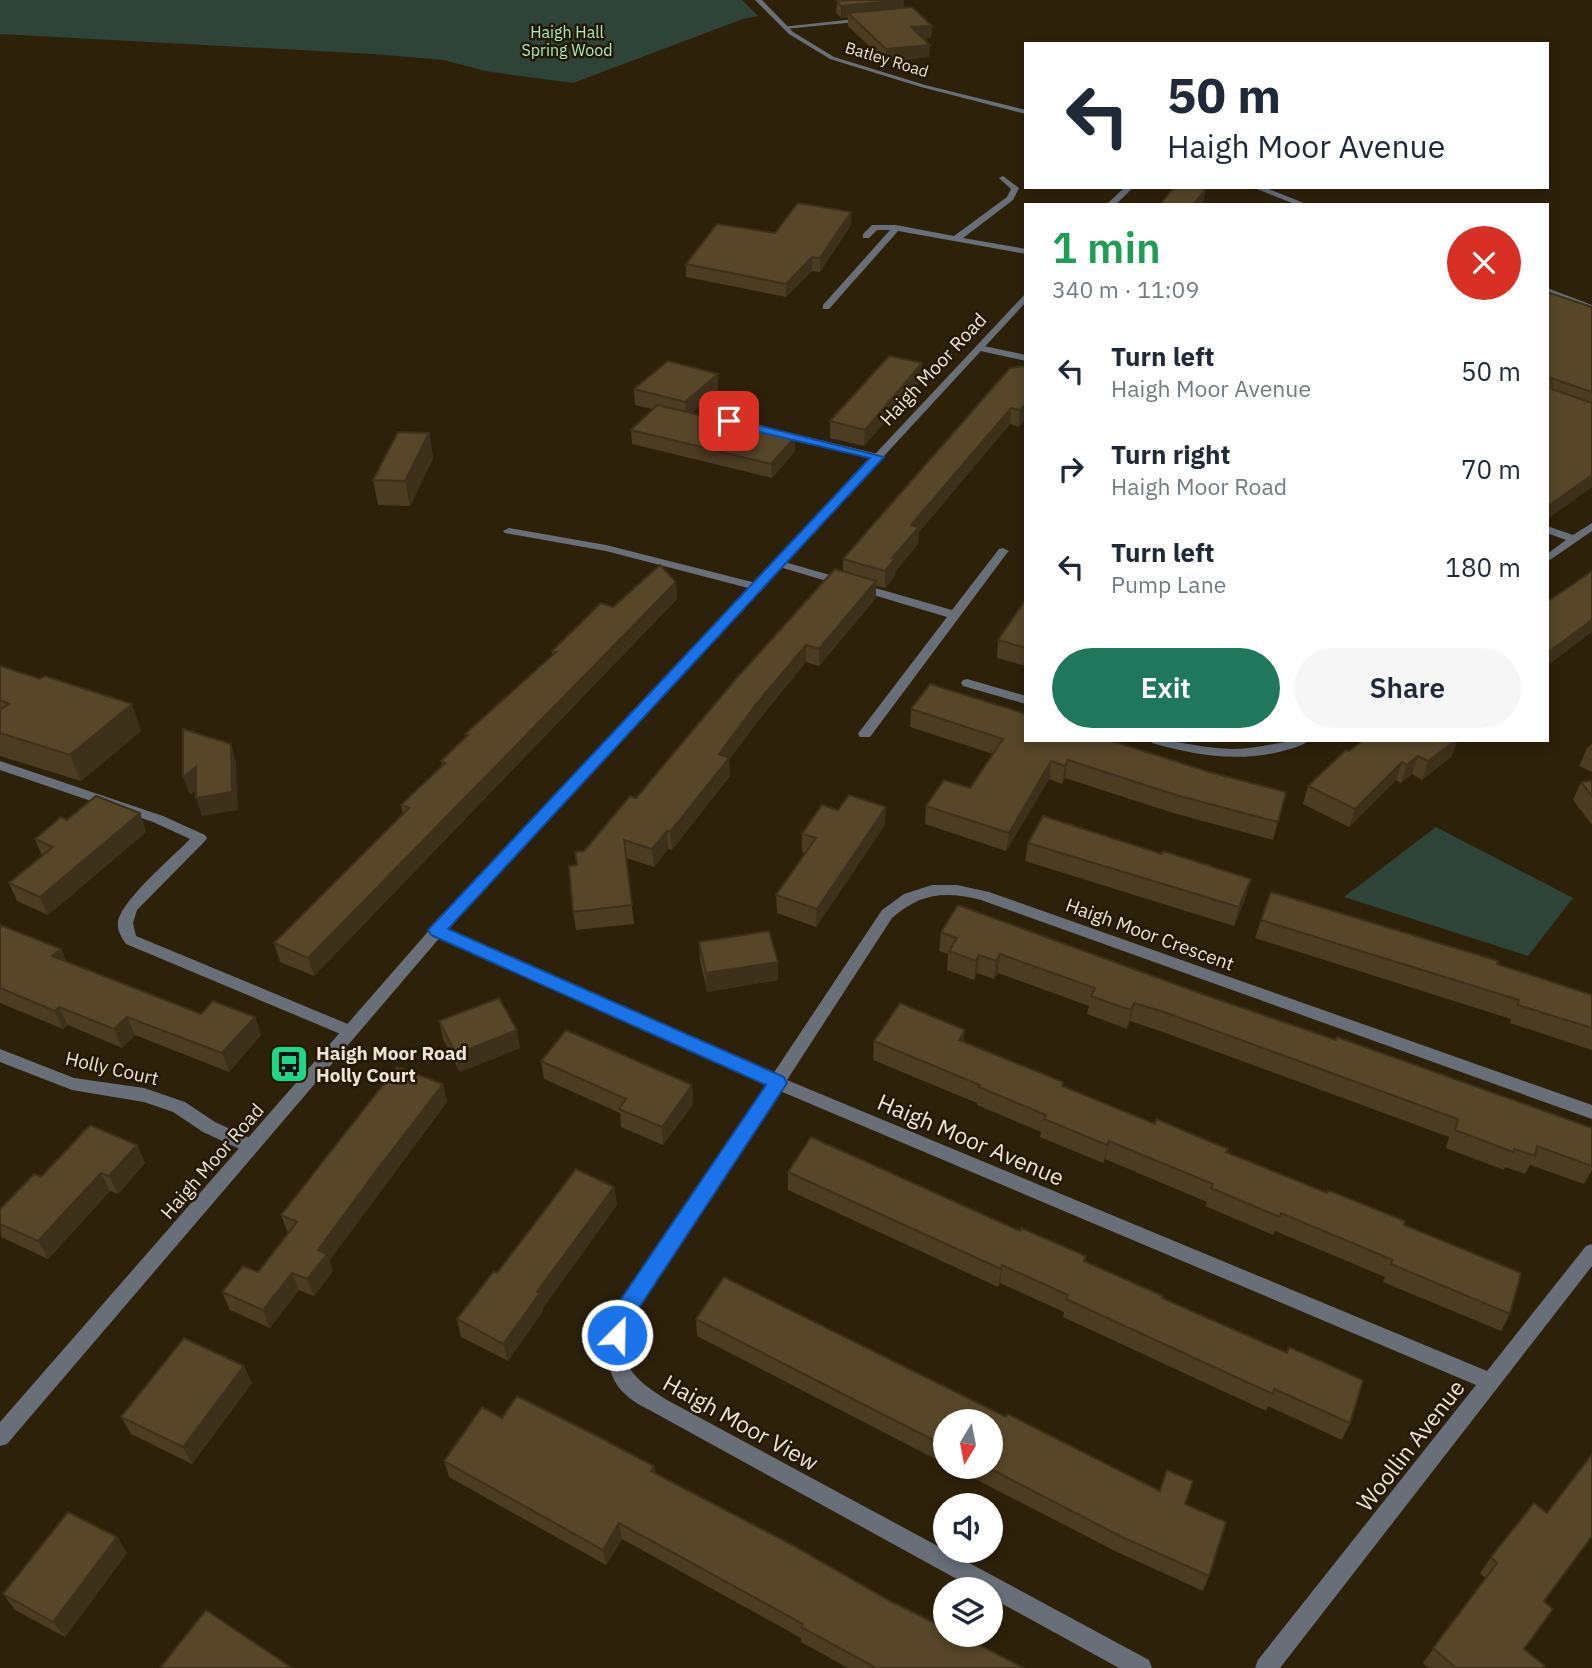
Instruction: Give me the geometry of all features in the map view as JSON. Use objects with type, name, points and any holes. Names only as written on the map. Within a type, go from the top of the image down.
[{"type":"street","name":"Batley Road","points":[[758,0],[812,48],[832,58],[1024,112]]},
{"type":"street","points":[[786,27],[878,18]]},
{"type":"street","points":[[956,239],[1010,198],[1015,188],[1003,178]]},
{"type":"street","points":[[1112,203],[1128,189]]},
{"type":"street","points":[[1261,189],[1299,203]]},
{"type":"street","points":[[866,236],[875,227],[896,228],[1024,252]]},
{"type":"street","points":[[826,307],[896,228]]},
{"type":"street","points":[[1549,293],[1592,308]]},
{"type":"street","name":"Haigh Moor Road","points":[[0,1437],[437,930],[1024,298]]},
{"type":"street","points":[[979,348],[1024,358]]},
{"type":"street","points":[[729,421],[878,457]]},
{"type":"street","points":[[1549,558],[1592,526]]},
{"type":"street","points":[[1549,530],[1573,540]]},
{"type":"street","points":[[509,531],[606,548],[756,586]]},
{"type":"street","points":[[864,734],[1003,551]]},
{"type":"street","points":[[778,563],[955,615]]},
{"type":"street","points":[[967,683],[1024,699]]},
{"type":"street","points":[[1166,742],[1210,752],[1246,753],[1278,750],[1298,742]]},
{"type":"street","points":[[0,765],[158,819],[200,838],[132,906],[125,917],[125,930],[131,940],[349,1031]]},
{"type":"street","name":"Haigh Moor Crescent","points":[[778,1083],[887,914],[900,902],[915,894],[936,888],[959,889],[1592,1112]]},
{"type":"street","name":"Haigh Moor Avenue","points":[[437,930],[778,1083],[1490,1382]]},
{"type":"street","name":"Holly Court","points":[[0,1055],[72,1084],[144,1095],[179,1107],[209,1127],[250,1146]]},
{"type":"street","name":"Haigh Moor View","points":[[778,1083],[628,1306],[617,1335],[617,1361],[629,1386],[660,1406],[1141,1668]]},
{"type":"street","name":"Woollin Avenue","points":[[1266,1668],[1592,1252]]},
{"type":"green space","name":"Haigh Hall Spring Wood","points":[[0,0],[742,0],[758,16],[743,19],[573,83],[485,71],[444,60],[374,54],[0,34]]},
{"type":"green space","points":[[1436,827],[1573,898],[1528,956],[1344,897]]},
{"type":"building","points":[[901,0],[841,6],[837,1]]},
{"type":"building","points":[[912,7],[932,26],[911,27],[930,45],[886,49],[848,13]]},
{"type":"building","points":[[1172,189],[1206,189],[1195,203],[1162,203]]},
{"type":"building","points":[[798,203],[851,212],[820,258],[812,257],[786,284],[686,264],[717,224],[775,233]]},
{"type":"building","points":[[1549,293],[1592,307],[1592,392],[1551,378],[1552,389],[1592,403],[1592,475],[1549,506]]},
{"type":"building","points":[[889,356],[922,363],[865,430],[830,421]]},
{"type":"building","points":[[668,361],[718,374],[685,402],[634,389]]},
{"type":"building","points":[[1024,366],[1024,406],[1020,410],[1011,408],[911,525],[919,527],[892,558],[895,559],[885,571],[843,559],[1010,368]]},
{"type":"building","points":[[657,405],[795,437],[771,464],[631,430]]},
{"type":"building","points":[[398,432],[429,433],[405,481],[373,480]]},
{"type":"building","points":[[660,565],[676,582],[308,958],[274,943],[409,808],[401,805],[445,763],[441,761],[468,735],[465,734],[556,652],[552,651],[601,603],[613,607]]},
{"type":"building","points":[[835,569],[876,581],[819,649],[806,645],[757,703],[719,754],[729,758],[670,832],[667,831],[652,849],[624,840],[632,905],[573,912],[569,866],[577,865],[575,852],[584,851],[630,796],[636,798],[735,680]]},
{"type":"building","points":[[1592,571],[1592,620],[1549,652],[1549,601]]},
{"type":"building","points":[[1024,602],[1024,647],[998,640]]},
{"type":"building","points":[[0,666],[40,679],[45,676],[132,704],[70,755],[0,733],[0,710],[9,704],[0,700]]},
{"type":"building","points":[[930,684],[1024,713],[1024,742],[1115,742],[1209,772],[1286,792],[1278,822],[1176,795],[1068,760],[1065,766],[1051,761],[1009,833],[926,806],[944,780],[970,788],[1003,739],[911,709]]},
{"type":"building","points":[[183,729],[231,744],[232,792],[196,798],[196,767],[183,777]]},
{"type":"building","points":[[1361,742],[1453,742],[1428,761],[1418,756],[1407,765],[1402,762],[1355,809],[1308,786],[1346,750],[1349,751]]},
{"type":"building","points":[[1592,781],[1592,796],[1581,782]]},
{"type":"building","points":[[849,795],[886,807],[817,909],[776,895],[816,838],[802,834],[822,805],[838,810]]},
{"type":"building","points":[[96,796],[140,813],[40,897],[9,883],[53,847],[35,839],[61,817],[67,820]]},
{"type":"building","points":[[1043,816],[1251,879],[1239,907],[1028,843]]},
{"type":"building","points":[[1271,892],[1498,961],[1497,964],[1592,995],[1592,1028],[1518,1005],[1519,1000],[1261,920]]},
{"type":"building","points":[[958,905],[1205,995],[1336,1040],[1337,1037],[1592,1128],[1592,1166],[1537,1146],[1535,1156],[1514,1149],[1513,1152],[1455,1130],[1458,1119],[1164,1012],[1134,1003],[1131,1010],[1110,1003],[1091,996],[1095,988],[1000,954],[996,961],[979,955],[976,961],[949,951],[957,938],[941,932]]},
{"type":"building","points":[[0,925],[61,949],[52,956],[201,1014],[213,1001],[255,1017],[222,1053],[127,1017],[114,1029],[59,1007],[55,1011],[0,988]]},
{"type":"building","points":[[769,931],[778,962],[706,973],[699,942]]},
{"type":"building","points":[[499,998],[517,1030],[456,1054],[439,1021]]},
{"type":"building","points":[[900,1003],[965,1030],[959,1040],[1063,1082],[1062,1086],[1155,1124],[1157,1119],[1228,1149],[1226,1152],[1405,1221],[1404,1225],[1521,1273],[1510,1314],[1391,1264],[1393,1260],[1281,1213],[1280,1217],[1211,1188],[1213,1184],[1109,1141],[1107,1145],[1044,1119],[1046,1115],[874,1041]]},
{"type":"building","points":[[566,1030],[692,1085],[662,1127],[619,1109],[626,1099],[541,1061]]},
{"type":"building","points":[[397,1067],[443,1084],[318,1250],[327,1254],[307,1279],[292,1273],[263,1310],[222,1292],[243,1266],[258,1272],[297,1222],[281,1215]]},
{"type":"building","points":[[90,1125],[137,1145],[109,1176],[101,1173],[38,1241],[0,1224],[0,1209],[34,1174],[41,1177]]},
{"type":"building","points":[[811,1137],[1020,1231],[1021,1228],[1086,1256],[1084,1261],[1163,1296],[1162,1298],[1287,1353],[1289,1347],[1363,1380],[1350,1423],[1274,1389],[1273,1394],[1066,1299],[1068,1295],[1002,1265],[1001,1269],[788,1172]]},
{"type":"building","points":[[576,1169],[614,1187],[537,1292],[540,1293],[503,1344],[457,1319],[494,1271],[497,1273]]},
{"type":"building","points":[[724,1277],[990,1409],[933,1409],[933,1440],[696,1319]]},
{"type":"building","points":[[184,1338],[244,1366],[183,1447],[121,1417]]},
{"type":"building","points":[[517,1396],[654,1466],[651,1471],[933,1622],[933,1647],[983,1647],[1024,1668],[876,1668],[801,1627],[803,1624],[619,1523],[603,1550],[444,1461],[482,1407],[502,1418]]},
{"type":"building","points":[[1008,1414],[1160,1491],[1167,1470],[1193,1481],[1185,1504],[1226,1522],[1209,1576],[1122,1537],[1003,1475],[1003,1416],[1006,1417]]},
{"type":"building","points":[[1592,1454],[1592,1536],[1544,1601],[1553,1609],[1524,1649],[1545,1666],[1456,1668],[1433,1648],[1497,1563],[1491,1557],[1534,1503],[1547,1513]]},
{"type":"building","points":[[68,1512],[117,1537],[53,1622],[3,1594]]},
{"type":"building","points":[[206,1610],[292,1668],[160,1668]]},
{"type":"place","name":"Haigh Moor Road Holly Court","points":[[289,1064]]},
{"type":"route","points":[[617,1335],[628,1306],[778,1083],[437,930],[878,457],[729,421]]}]
